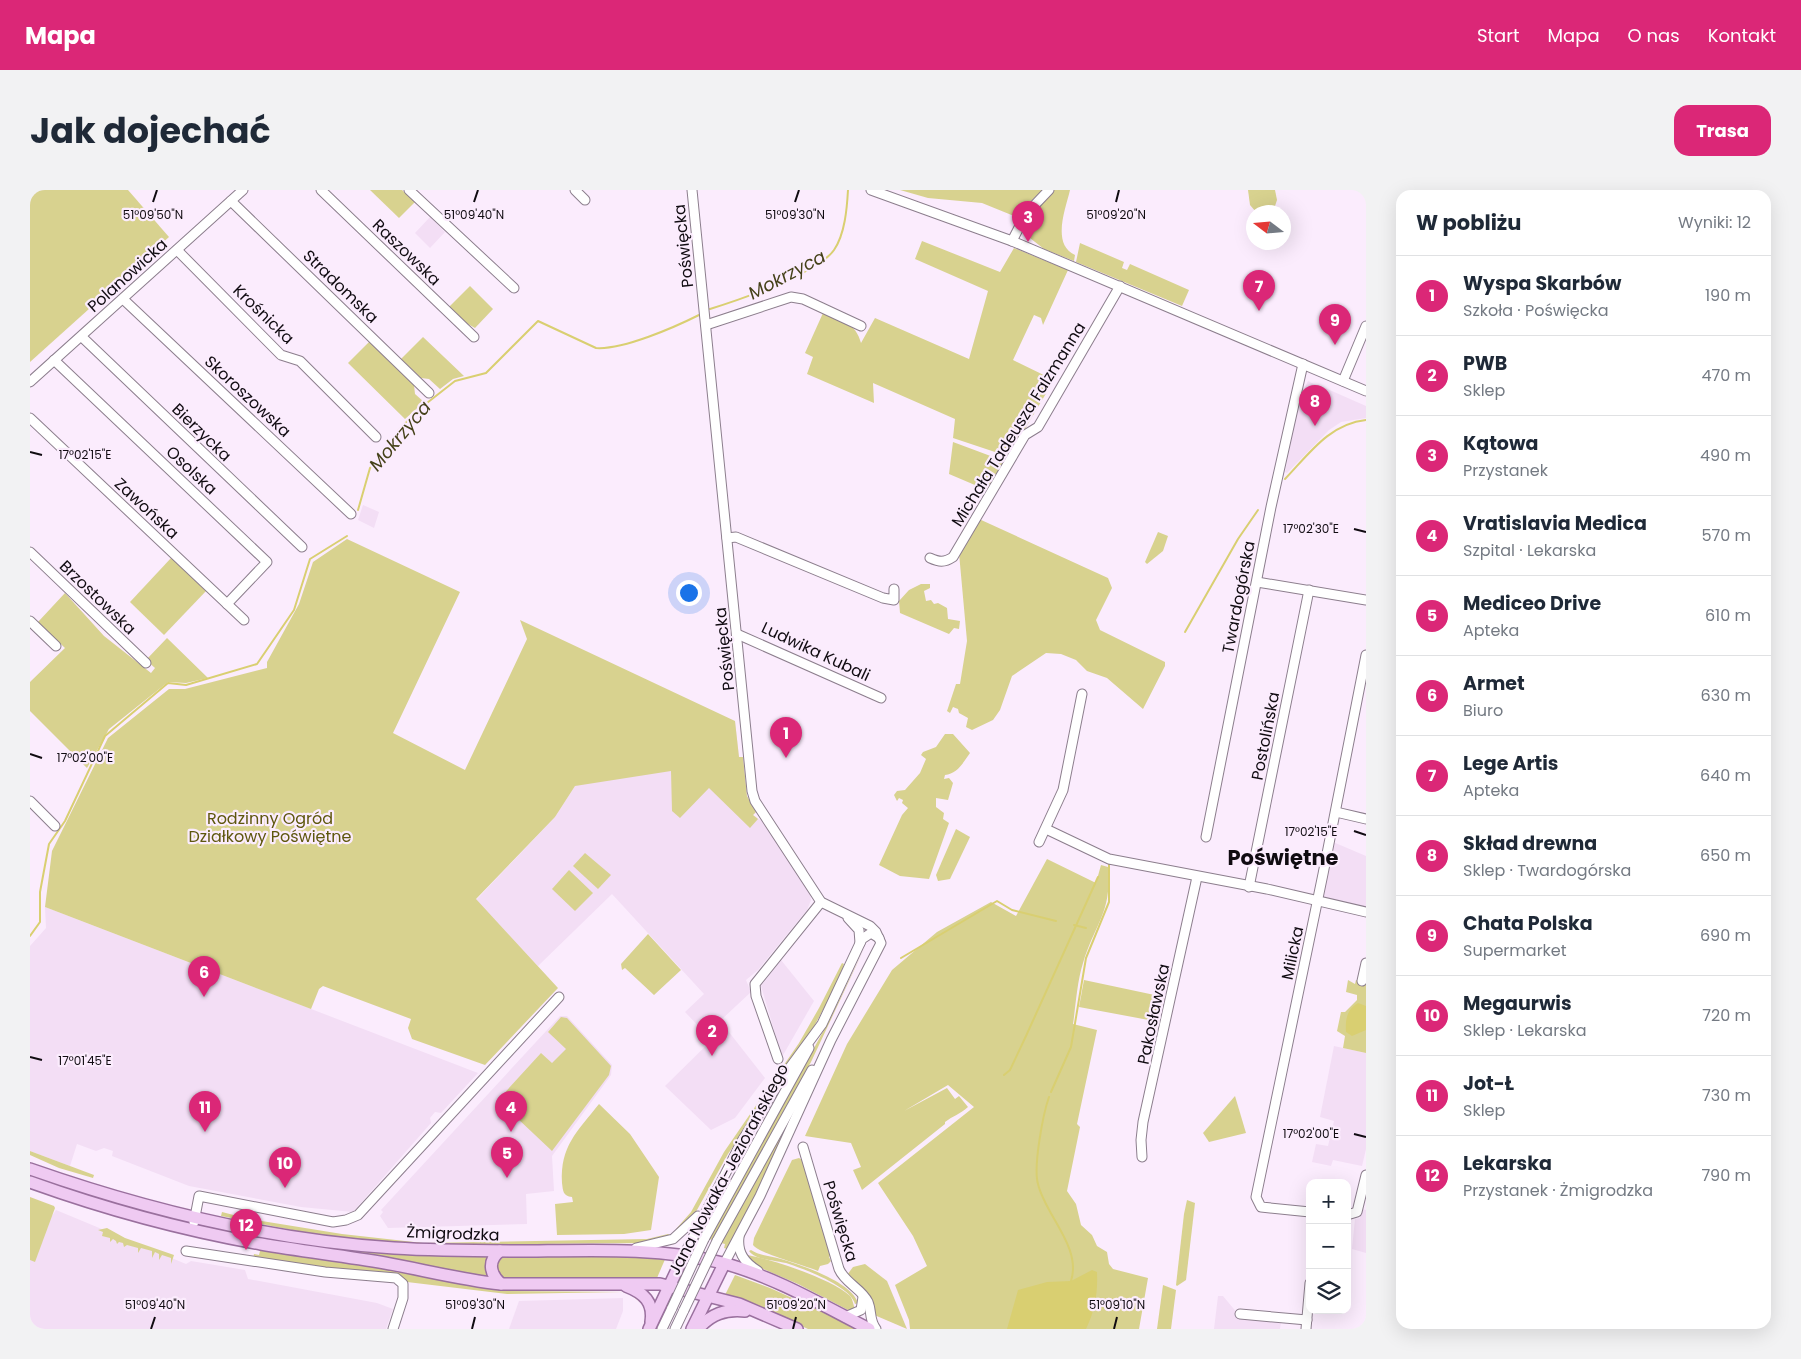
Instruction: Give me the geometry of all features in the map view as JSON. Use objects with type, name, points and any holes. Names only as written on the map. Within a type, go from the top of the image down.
[{"type":"main road","name":"Żmigrodzka","points":[[30,1169],[103,1193],[195,1217],[336,1242],[392,1248],[500,1251],[629,1250],[684,1255],[724,1264],[770,1280],[869,1329]]},
{"type":"main road","points":[[30,1182],[109,1208],[192,1230],[262,1244],[379,1262],[501,1284],[653,1284],[670,1286],[762,1312],[797,1329]]},
{"type":"main road","points":[[500,1251],[494,1257],[491,1269],[501,1284]]},
{"type":"main road","points":[[649,1329],[684,1255]]},
{"type":"main road","points":[[692,1329],[707,1295],[724,1264]]},
{"type":"main road","points":[[622,1284],[637,1290],[648,1300],[652,1314],[649,1329]]},
{"type":"main road","points":[[698,1329],[708,1319],[727,1310],[762,1312]]},
{"type":"street","name":"Polanowicka","points":[[30,382],[243,190]]},
{"type":"street","name":"Raszowska","points":[[321,190],[474,337]]},
{"type":"street","points":[[409,190],[514,288]]},
{"type":"street","points":[[575,190],[585,200]]},
{"type":"street","name":"Poświęcka","points":[[692,190],[752,791],[755,800],[821,902]]},
{"type":"street","points":[[871,190],[1012,241],[1366,391]]},
{"type":"street","points":[[1012,241],[1026,214],[1049,190]]},
{"type":"street","name":"Stradomska","points":[[231,201],[429,393]]},
{"type":"street","name":"Krośnicka","points":[[177,250],[281,355],[300,361],[376,437]]},
{"type":"street","name":"Michała Tadeusza Falzmanna","points":[[930,558],[938,562],[946,562],[953,557],[1026,435],[1038,426],[1120,286]]},
{"type":"street","points":[[706,325],[779,300],[797,297],[861,326]]},
{"type":"street","name":"Skoroszowska","points":[[124,299],[351,514]]},
{"type":"street","points":[[1343,381],[1366,326]]},
{"type":"street","name":"Bierzycka","points":[[82,337],[302,547]]},
{"type":"street","name":"Osolska","points":[[54,360],[267,562],[227,604]]},
{"type":"street","name":"Twardogórska","points":[[1206,837],[1270,507],[1303,364]]},
{"type":"street","name":"Zawońska","points":[[30,418],[244,620]]},
{"type":"street","points":[[727,538],[736,537],[883,598],[894,600],[894,589]]},
{"type":"street","name":"Brzostowska","points":[[30,552],[146,663]]},
{"type":"street","points":[[1256,582],[1366,600]]},
{"type":"street","name":"Postolińska","points":[[1249,887],[1310,590]]},
{"type":"street","points":[[30,621],[56,646]]},
{"type":"street","name":"Ludwika Kubali","points":[[737,634],[881,698]]},
{"type":"street","name":"Milicka","points":[[1306,1212],[1261,1207],[1256,1197],[1318,902],[1366,654]]},
{"type":"street","points":[[1040,842],[1063,790],[1082,694]]},
{"type":"street","points":[[30,801],[55,826]]},
{"type":"street","points":[[1336,812],[1366,819]]},
{"type":"street","points":[[1046,829],[1109,859],[1283,893],[1366,912]]},
{"type":"street","name":"Pakosławska","points":[[1142,1157],[1140,1140],[1143,1122],[1197,877]]},
{"type":"street","points":[[724,1264],[782,1150],[831,1040],[879,948],[880,939],[870,926],[844,915],[821,902],[755,984],[756,996],[778,1059]]},
{"type":"street","points":[[844,915],[858,930],[860,944]]},
{"type":"street","points":[[684,1255],[711,1198],[760,1113],[822,1024],[860,944],[868,934],[874,934],[880,939]]},
{"type":"street","points":[[1362,981],[1366,963]]},
{"type":"street","points":[[192,1230],[199,1196],[334,1222],[358,1215],[559,997]]},
{"type":"street","name":"Jana Nowaka-Jeziorańskiego","points":[[662,1329],[704,1239],[822,1024]]},
{"type":"street","name":"Jana Nowaka-Jeziorańskiego","points":[[675,1329],[717,1241],[778,1129],[831,1040]]},
{"type":"street","name":"Poświęcka","points":[[803,1147],[839,1269],[844,1278],[868,1303],[871,1321],[876,1329]]},
{"type":"street","points":[[1351,1214],[1357,1212],[1366,1174]]},
{"type":"street","points":[[629,1250],[663,1243],[676,1238],[692,1223],[711,1198]]},
{"type":"street","points":[[739,1235],[738,1245],[742,1257],[751,1267],[770,1280]]},
{"type":"street","points":[[186,1251],[324,1272],[396,1278],[403,1284],[404,1293],[392,1329]]},
{"type":"street","points":[[845,1316],[861,1310],[863,1296]]},
{"type":"street","points":[[1240,1314],[1306,1324]]},
{"type":"shaded area","points":[[430,217],[445,232],[430,248],[415,233]]},
{"type":"shaded area","points":[[1308,381],[1318,386],[1315,394],[1320,397],[1325,388],[1366,406],[1366,418],[1341,422],[1329,430],[1287,473],[1285,472],[1295,422],[1302,393]]},
{"type":"shaded area","points":[[363,505],[379,512],[374,528],[358,520]]},
{"type":"shaded area","points":[[735,721],[739,757],[743,757],[747,796],[756,812],[753,815],[762,821],[778,844],[810,892],[811,900],[807,910],[758,970],[746,980],[751,992],[706,1034],[685,1012],[704,994],[612,894],[538,966],[476,900],[555,817],[575,786]]},
{"type":"shaded area","points":[[1333,842],[1366,856],[1366,908],[1322,899]]},
{"type":"shaded area","points":[[45,907],[478,1073],[441,1113],[435,1112],[430,1118],[431,1123],[353,1212],[301,1207],[189,1186],[112,1156],[113,1151],[104,1148],[96,1151],[77,1144],[70,1166],[30,1151],[30,946],[46,928]]},
{"type":"shaded area","points":[[781,960],[814,1001],[782,1057],[761,986]]},
{"type":"shaded area","points":[[1358,1003],[1366,1006],[1366,1030],[1352,1036],[1346,1032],[1346,1019],[1351,1008]]},
{"type":"shaded area","points":[[560,1016],[567,1016],[612,1065],[611,1075],[552,1156],[554,1191],[526,1194],[527,1224],[388,1228],[380,1216],[383,1212],[381,1210]]},
{"type":"shaded area","points":[[725,1027],[765,1078],[735,1118],[711,1130],[665,1086]]},
{"type":"shaded area","points":[[1334,1046],[1366,1053],[1366,1149],[1362,1166],[1333,1160],[1331,1166],[1312,1162],[1316,1144],[1328,1146],[1334,1121],[1320,1117]]},
{"type":"shaded area","points":[[1362,1209],[1366,1210],[1366,1253],[1352,1249],[1355,1219],[1360,1218]]},
{"type":"shaded area","points":[[56,1210],[186,1264],[191,1261],[245,1270],[248,1279],[377,1303],[393,1309],[386,1329],[30,1329],[30,1249]]},
{"type":"shaded area","points":[[1092,1270],[1097,1272],[1097,1287],[1094,1308],[1086,1329],[1007,1329],[1018,1290],[1047,1282],[1071,1281]]},
{"type":"shaded area","points":[[1218,1296],[1223,1296],[1238,1314],[1238,1318],[1281,1322],[1280,1329],[1214,1329]]},
{"type":"shaded area","points":[[623,1298],[623,1311],[616,1329],[509,1329],[519,1301]]},
{"type":"green space","points":[[30,190],[128,190],[169,237],[30,362]]},
{"type":"green space","points":[[370,190],[402,190],[415,202],[399,218]]},
{"type":"green space","points":[[900,190],[1043,190],[1014,216],[982,203],[928,198]]},
{"type":"green space","points":[[1054,190],[1070,190],[1063,216],[1062,234],[1068,250],[1075,255],[1074,261],[1044,249],[1021,231],[1038,205]]},
{"type":"green space","points":[[1248,190],[1275,190],[1277,200],[1275,205],[1250,205]]},
{"type":"green space","points":[[922,241],[1000,272],[1014,248],[1068,270],[1043,325],[1041,318],[1034,315],[1013,360],[1054,380],[1010,454],[1004,455],[953,438],[955,419],[873,383],[874,403],[807,374],[813,357],[805,353],[823,313],[847,323],[859,336],[861,343],[875,318],[969,359],[988,291],[915,259]]},
{"type":"green space","points":[[1080,243],[1124,262],[1122,268],[1127,270],[1130,264],[1189,290],[1182,306],[1076,262]]},
{"type":"green space","points":[[470,286],[493,309],[475,328],[466,323],[449,307]]},
{"type":"green space","points":[[423,337],[464,376],[453,379],[440,389],[429,379],[421,378],[401,359]]},
{"type":"green space","points":[[370,341],[414,385],[415,394],[424,402],[405,419],[348,363]]},
{"type":"green space","points":[[953,442],[1004,461],[1005,465],[989,491],[949,474]]},
{"type":"green space","points":[[979,519],[1108,578],[1112,588],[1096,620],[1100,630],[1165,662],[1165,666],[1143,709],[1107,678],[1087,671],[1076,660],[1061,654],[1046,653],[1012,676],[1000,710],[993,720],[972,730],[966,727],[968,718],[959,713],[958,709],[953,707],[950,713],[947,711],[956,684],[960,684],[967,641],[959,553]]},
{"type":"green space","points":[[1158,532],[1168,536],[1163,551],[1147,564],[1145,562]]},
{"type":"green space","name":"Rodzinny Ogród Działkowy Poświętne","points":[[347,539],[460,592],[393,733],[465,770],[527,639],[520,620],[735,721],[739,757],[743,757],[747,796],[756,812],[753,815],[758,819],[750,828],[709,788],[680,818],[672,811],[671,771],[575,786],[555,817],[476,899],[558,988],[485,1065],[412,1039],[408,1028],[411,1019],[323,986],[319,989],[311,1009],[45,907],[52,851],[108,738],[169,689],[185,689],[267,668],[267,662],[299,604],[313,562]]},
{"type":"green space","points":[[172,557],[207,590],[164,635],[130,602]]},
{"type":"green space","points":[[921,584],[930,584],[930,588],[924,591],[926,601],[931,600],[934,604],[938,603],[947,608],[948,619],[960,621],[959,629],[954,628],[949,634],[900,613],[899,601],[909,590]]},
{"type":"green space","points":[[65,593],[104,636],[151,673],[155,668],[146,660],[167,638],[208,678],[186,683],[168,682],[109,729],[87,768],[30,711],[30,682],[65,648],[38,622]]},
{"type":"green space","points":[[945,734],[953,734],[970,753],[953,773],[945,775],[944,779],[949,778],[953,783],[948,800],[936,798],[936,807],[944,813],[943,819],[949,823],[929,879],[900,876],[879,865],[902,815],[908,808],[902,803],[903,800],[899,798],[897,801],[894,795],[897,791],[905,790],[920,773],[926,759],[921,755],[923,752],[936,747]]},
{"type":"green space","points":[[956,829],[970,837],[950,879],[938,881],[936,875]]},
{"type":"green space","points":[[585,853],[611,875],[598,889],[573,866]]},
{"type":"green space","points":[[1047,859],[1096,883],[1101,865],[1108,867],[1109,883],[1105,907],[1083,963],[1079,978],[1073,1024],[1097,1030],[1077,1124],[1080,1127],[1067,1191],[1076,1204],[1081,1225],[1092,1235],[1097,1246],[1107,1252],[1109,1264],[1113,1269],[1148,1278],[1139,1329],[910,1329],[909,1320],[895,1285],[927,1266],[913,1236],[878,1183],[974,1107],[948,1085],[904,1111],[947,1088],[955,1099],[959,1096],[968,1107],[945,1122],[945,1124],[862,1190],[853,1170],[861,1167],[851,1143],[805,1136],[847,1044],[892,970],[937,932],[991,902],[1016,916]]},
{"type":"green space","points":[[569,870],[593,893],[575,911],[552,889]]},
{"type":"green space","points":[[648,934],[681,970],[654,995],[625,968],[622,970],[621,964]]},
{"type":"green space","points":[[864,949],[811,1062],[713,1239],[708,1240],[830,1019]]},
{"type":"green space","points":[[842,963],[844,964],[840,978],[810,1034],[728,1154],[692,1219],[678,1233],[676,1229],[691,1212],[724,1152],[799,1043]]},
{"type":"green space","points":[[1084,980],[1164,997],[1159,1017],[1154,1021],[1079,1007]]},
{"type":"green space","points":[[1348,980],[1355,984],[1356,980],[1366,984],[1366,1053],[1343,1048],[1345,1036],[1337,1031],[1341,1012],[1345,1012],[1357,1000],[1357,995],[1346,992]]},
{"type":"green space","points":[[561,1017],[567,1018],[611,1066],[609,1075],[552,1151],[498,1100],[541,1053],[552,1063],[566,1049],[548,1032]]},
{"type":"green space","points":[[805,1090],[730,1250],[724,1248],[725,1244],[721,1243]]},
{"type":"green space","points":[[1235,1096],[1246,1133],[1209,1142],[1203,1133]]},
{"type":"green space","points":[[599,1104],[630,1134],[659,1177],[651,1230],[624,1234],[557,1235],[555,1204],[573,1202],[572,1197],[564,1193],[562,1183],[562,1170],[567,1149],[577,1132]]},
{"type":"green space","points":[[30,1151],[94,1175],[93,1178],[59,1168],[30,1155]]},
{"type":"green space","points":[[799,1158],[804,1161],[831,1255],[829,1257],[831,1261],[820,1266],[818,1271],[773,1256],[753,1245],[754,1238],[792,1160]]},
{"type":"green space","points":[[30,1197],[55,1208],[35,1262],[30,1260]]},
{"type":"green space","points":[[1187,1200],[1195,1203],[1186,1280],[1177,1286],[1184,1214]]},
{"type":"green space","points":[[222,1212],[249,1219],[342,1234],[423,1243],[647,1239],[668,1234],[672,1236],[647,1243],[420,1245],[328,1237],[221,1216]]},
{"type":"green space","points":[[107,1228],[125,1238],[174,1255],[171,1264],[171,1258],[162,1255],[159,1260],[159,1254],[155,1252],[152,1258],[152,1251],[141,1248],[138,1253],[138,1248],[127,1245],[124,1247],[123,1243],[119,1242],[117,1244],[113,1239],[110,1242],[110,1238],[102,1236],[103,1232],[98,1230]]},
{"type":"green space","points":[[218,1230],[292,1243],[490,1256],[489,1278],[217,1232]]},
{"type":"green space","points":[[272,1250],[374,1265],[506,1291],[625,1292],[631,1293],[643,1301],[640,1302],[630,1294],[623,1292],[507,1294],[407,1282],[397,1275],[337,1271],[253,1259],[254,1254],[259,1255],[260,1251]]},
{"type":"green space","points":[[751,1250],[762,1255],[801,1265],[825,1275],[846,1288],[854,1295],[858,1303],[855,1304],[846,1291],[827,1280],[789,1264],[757,1257],[749,1251]]},
{"type":"green space","points":[[625,1255],[666,1257],[657,1278],[504,1279],[500,1277],[495,1267],[503,1256]]},
{"type":"green space","points":[[746,1255],[784,1265],[829,1282],[850,1296],[855,1309],[848,1310],[798,1284],[754,1265]]},
{"type":"green space","points":[[865,1264],[887,1281],[907,1329],[872,1314],[847,1275],[853,1267]]},
{"type":"green space","points":[[735,1275],[770,1288],[861,1329],[808,1329],[759,1306],[725,1295]]},
{"type":"green space","points":[[1163,1285],[1176,1290],[1171,1329],[1157,1329]]},
{"type":"waterway","name":"Mokrzyca","points":[[710,309],[777,285],[812,268],[825,259],[834,250],[841,236],[848,190]]},
{"type":"waterway","name":"Mokrzyca","points":[[358,510],[370,468],[384,454],[398,431],[418,410],[455,381],[486,373],[538,321],[596,348],[607,348],[649,337],[699,315]]},
{"type":"waterway","points":[[1285,479],[1311,450],[1330,434],[1341,427],[1366,420]]},
{"type":"waterway","points":[[1185,632],[1238,539],[1258,510]]},
{"type":"waterway","name":"Mokrzyca","points":[[30,936],[40,922],[40,892],[49,844],[65,821],[105,736],[168,683],[186,685],[257,664],[294,610],[310,559],[347,536]]},
{"type":"waterway","points":[[1051,1092],[1071,1047],[1086,958],[1109,902],[1109,864]]},
{"type":"waterway","points":[[1004,1075],[1010,1070],[1098,877]]},
{"type":"waterway","points":[[901,958],[997,901],[1012,910],[1056,921]]},
{"type":"waterway","points":[[1074,925],[1086,928]]},
{"type":"waterway","points":[[1049,1097],[1039,1140],[1037,1176],[1042,1196],[1061,1231],[1071,1256],[1073,1268],[1071,1281]]},
{"type":"place","name":"Kątowa","points":[[1028,242]]},
{"type":"place","name":"Lege Artis","points":[[1259,311]]},
{"type":"place","name":"Chata Polska","points":[[1335,345]]},
{"type":"place","name":"Skład drewna","points":[[1315,426]]},
{"type":"place","name":"Wyspa Skarbów","points":[[786,758]]},
{"type":"place","name":"Armet","points":[[204,997]]},
{"type":"place","name":"PWB","points":[[712,1056]]},
{"type":"place","name":"Jot-Ł","points":[[205,1132]]},
{"type":"place","name":"Vratislavia Medica","points":[[511,1132]]},
{"type":"place","name":"Mediceo Drive","points":[[507,1178]]},
{"type":"place","name":"Megaurwis","points":[[285,1188]]},
{"type":"place","name":"Lekarska","points":[[246,1250]]},
{"type":"district","name":"Poświętne","points":[[1283,858]]}]
